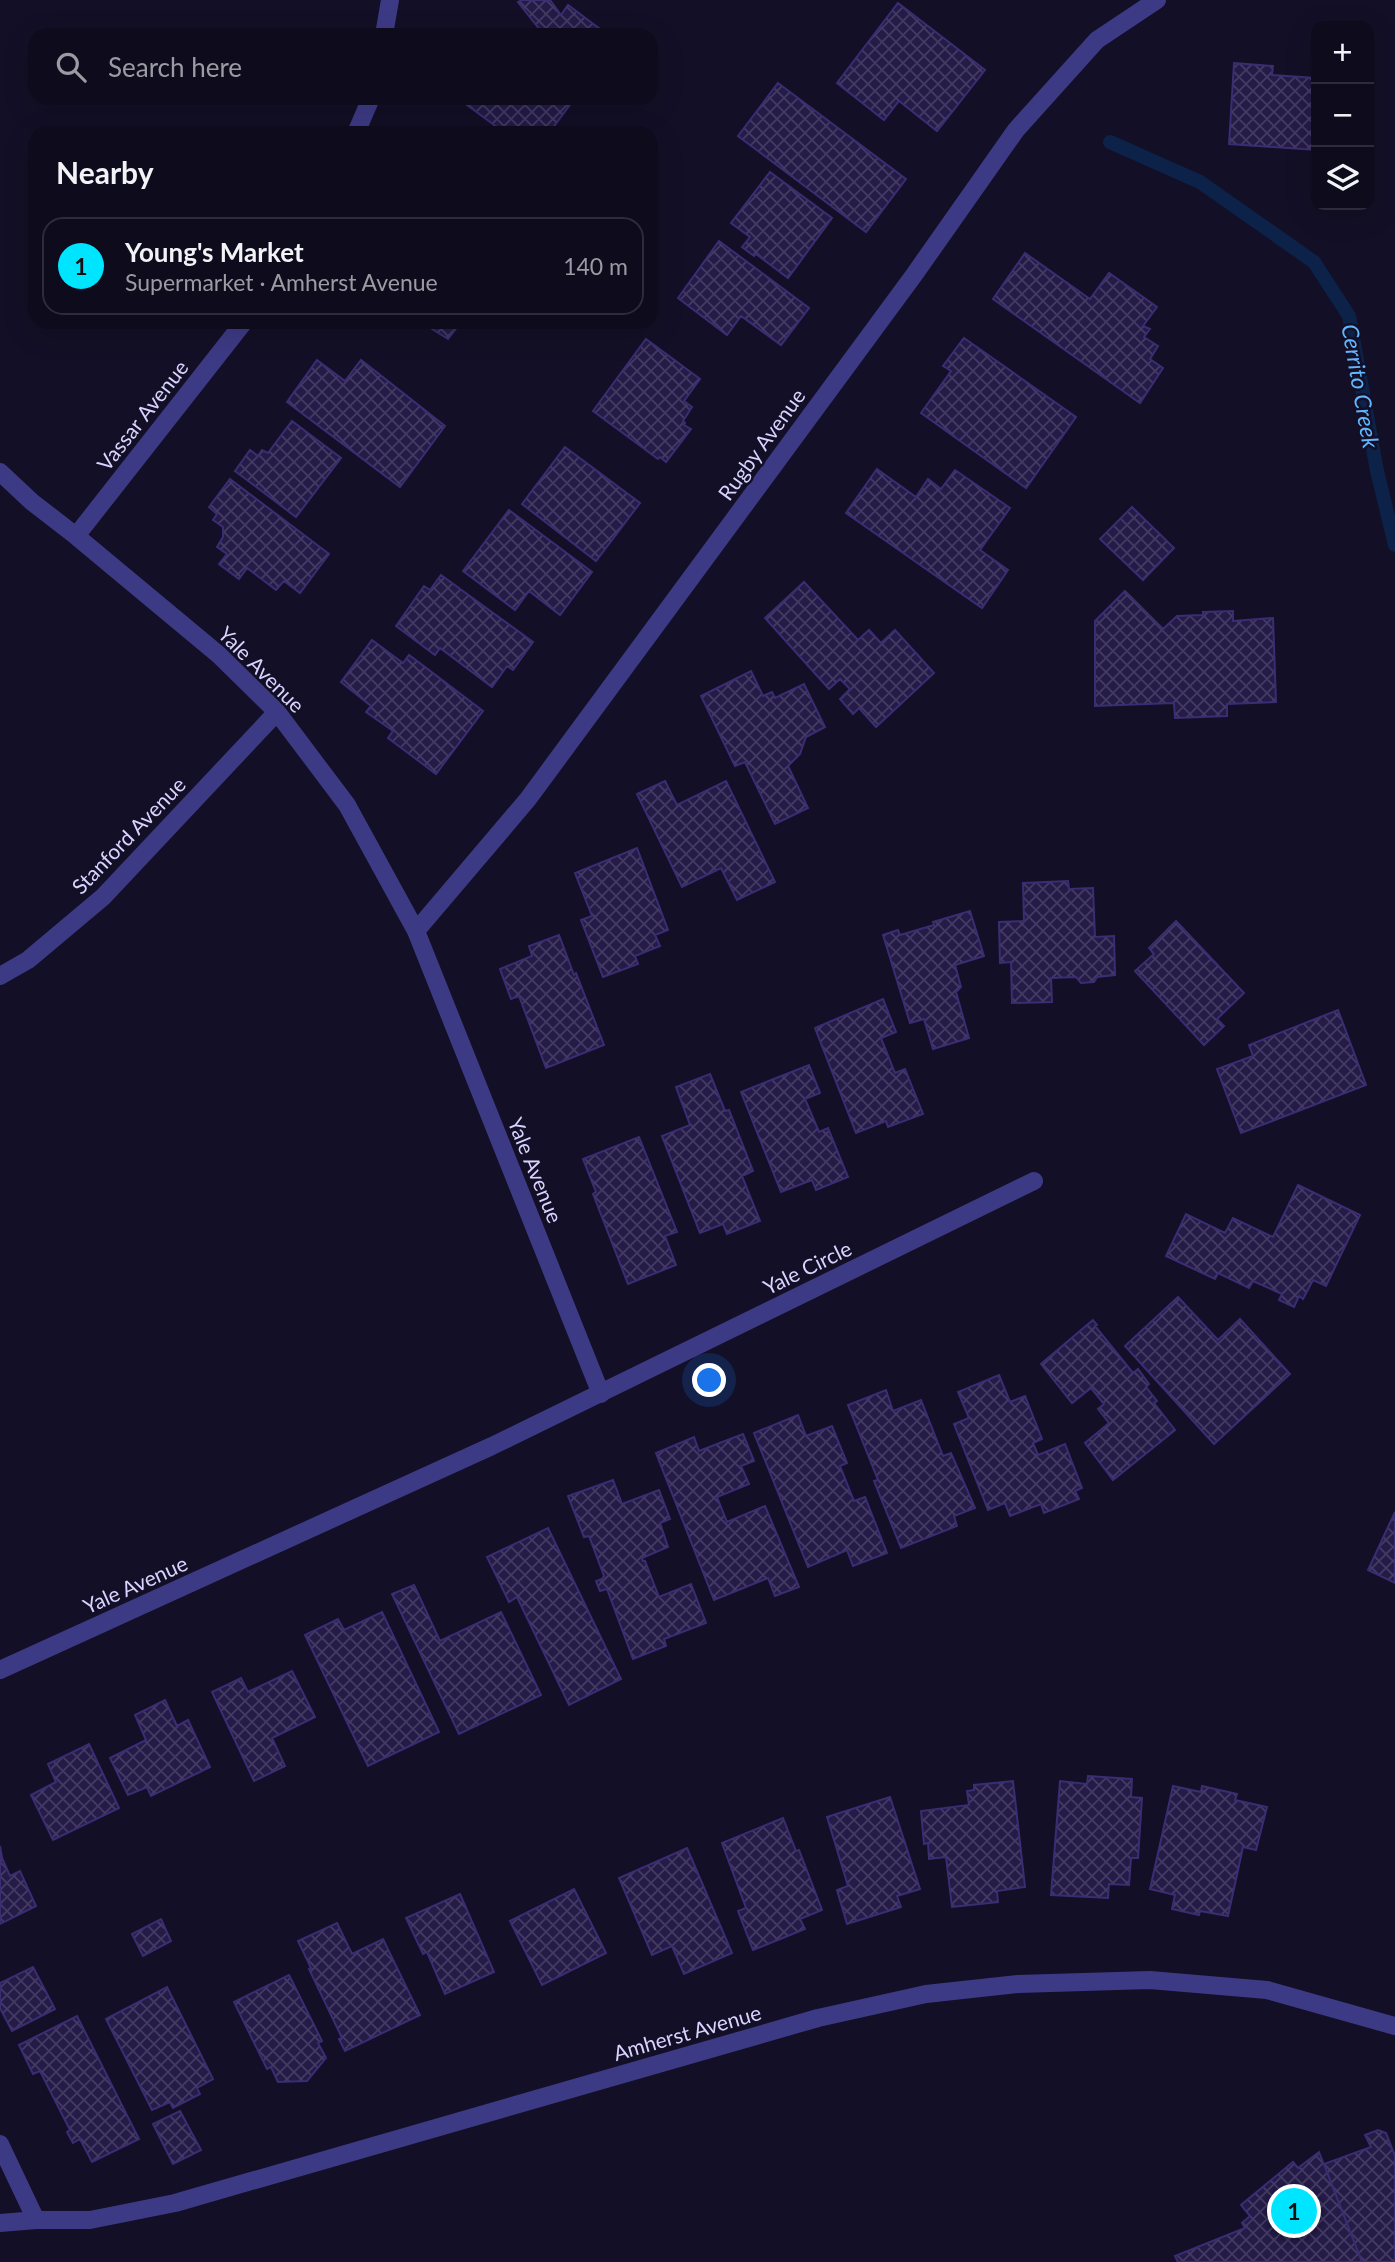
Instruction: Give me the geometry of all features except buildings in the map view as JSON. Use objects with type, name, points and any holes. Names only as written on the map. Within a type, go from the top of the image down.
[{"type":"street","points":[[385,28],[390,0]]},
{"type":"street","name":"Rugby Avenue","points":[[416,931],[528,799],[906,286],[1016,130],[1097,40],[1157,0]]},
{"type":"street","points":[[359,126],[368,105]]},
{"type":"street","name":"Vassar Avenue","points":[[76,536],[239,329]]},
{"type":"street","name":"Yale Avenue","points":[[0,471],[32,502],[219,655],[277,712],[347,805],[416,931],[601,1394],[0,1670]]},
{"type":"street","name":"Stanford Avenue","points":[[0,976],[28,960],[103,897],[277,712]]},
{"type":"street","name":"Yale Circle","points":[[601,1394],[1034,1181]]},
{"type":"street","name":"Amherst Avenue","points":[[0,2223],[90,2220],[175,2203],[818,2018],[926,1994],[1018,1984],[1150,1980],[1267,1990],[1395,2026]]},
{"type":"street","points":[[0,2144],[36,2220]]},
{"type":"waterway","name":"Cerrito Creek","points":[[1110,142],[1200,182],[1314,262],[1349,316],[1377,471],[1395,545]]},
{"type":"place","name":"Young's Market","points":[[1294,2211]]}]
